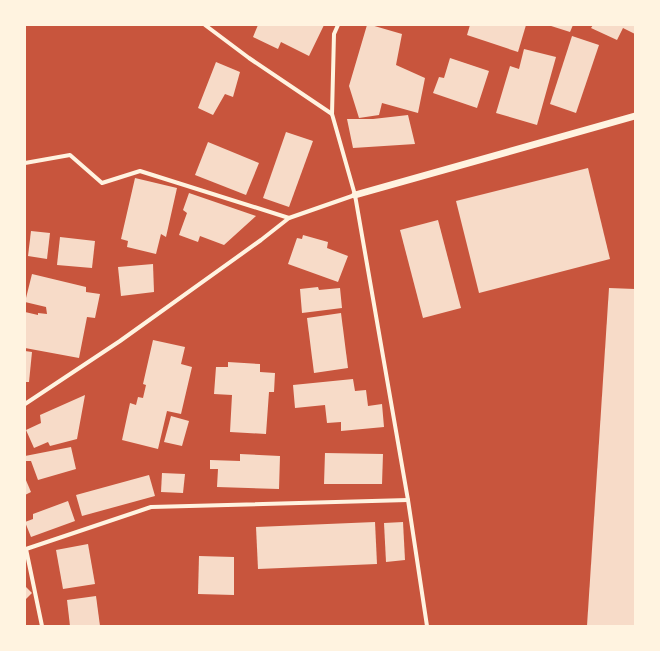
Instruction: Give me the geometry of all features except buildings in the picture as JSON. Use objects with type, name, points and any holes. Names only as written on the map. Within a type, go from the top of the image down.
[{"type":"street","points":[[205,25],[249,58],[332,114]]},
{"type":"street","points":[[338,25],[334,34],[332,114],[355,195],[408,500],[426,626]]},
{"type":"street","points":[[25,404],[120,341],[289,218],[355,195],[635,116]]},
{"type":"street","points":[[25,163],[70,155],[102,183],[140,171],[289,218]]},
{"type":"street","points":[[42,626],[26,549],[151,506],[408,500]]}]
